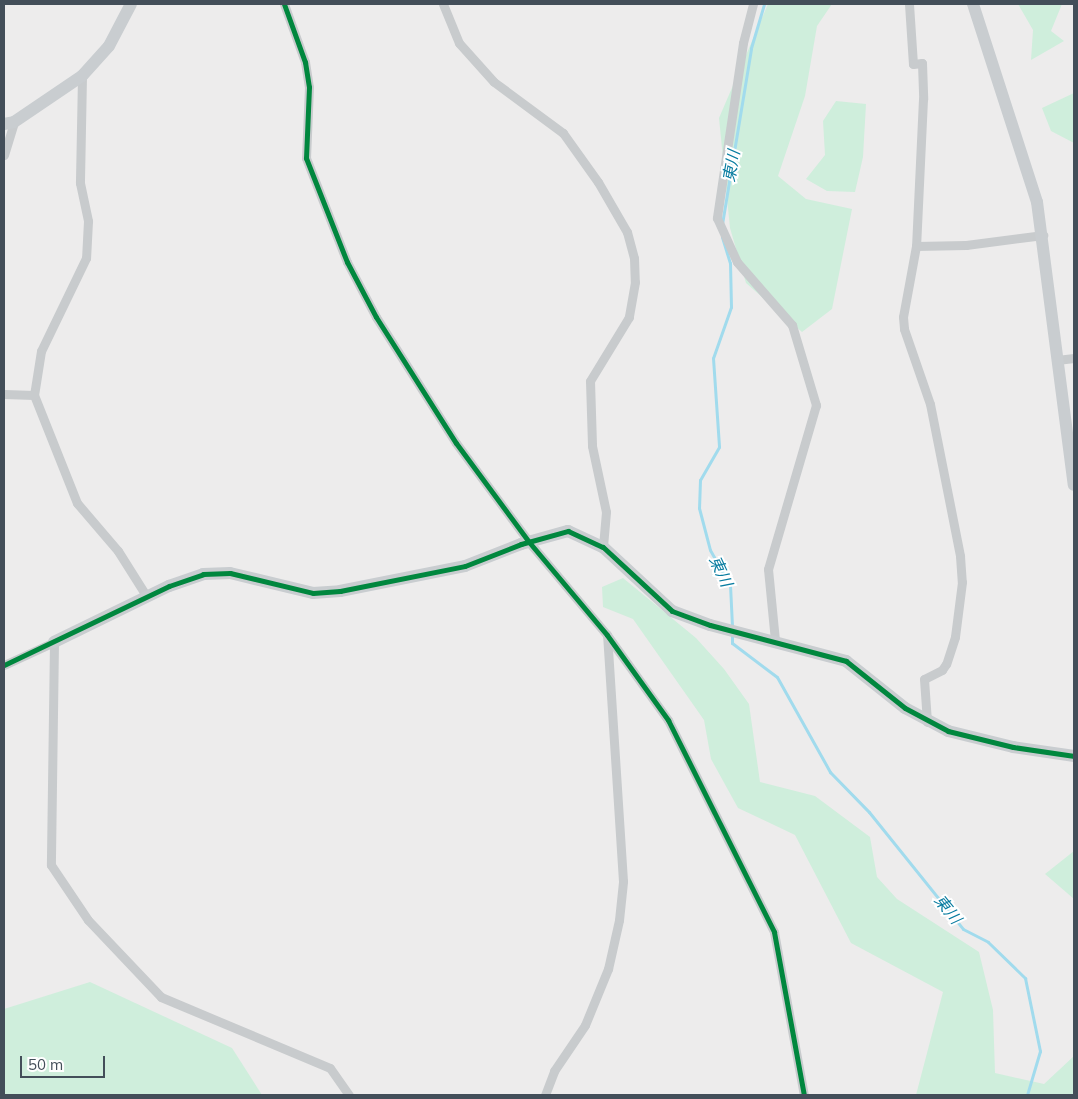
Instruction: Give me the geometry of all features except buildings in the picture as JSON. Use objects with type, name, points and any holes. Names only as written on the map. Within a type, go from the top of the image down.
[{"type":"street","points":[[4,156],[9,123],[82,76],[109,46],[131,4]]},
{"type":"street","points":[[284,4],[305,62],[309,87],[306,158],[347,262],[376,317],[456,443],[529,542],[606,635],[668,720],[774,932],[804,1095]]},
{"type":"street","points":[[443,4],[459,43],[494,82],[563,133],[598,182],[627,232],[634,274],[629,316],[590,381],[592,446],[606,512],[603,547]]},
{"type":"street","points":[[753,4],[743,43],[717,218],[738,262],[792,325],[816,405],[768,570],[775,640]]},
{"type":"street","points":[[909,4],[913,64],[922,63],[916,246],[903,317],[904,329],[930,404],[960,556],[962,582],[955,637],[946,664],[942,670],[924,679],[927,722]]},
{"type":"street","points":[[973,4],[1028,168],[1042,235],[1074,485]]},
{"type":"street","points":[[82,76],[80,183],[88,221],[86,258],[41,351],[34,395],[77,503],[118,550],[147,597]]},
{"type":"street","points":[[916,246],[966,245],[1042,235]]},
{"type":"street","points":[[1057,360],[1074,358]]},
{"type":"street","points":[[4,394],[34,395]]},
{"type":"street","points":[[4,665],[147,597],[204,574],[221,573],[313,593],[340,591],[465,566],[529,542],[568,531],[603,547],[672,611],[710,625],[775,640],[846,661],[927,722],[948,731],[1013,747],[1074,756]]},
{"type":"street","points":[[545,1095],[554,1071],[585,1025],[608,969],[619,920],[623,881],[606,635]]},
{"type":"street","points":[[54,642],[49,823],[52,871],[88,920],[161,997],[330,1068],[349,1095]]},
{"type":"green space","points":[[768,4],[832,4],[817,26],[805,96],[778,176],[806,199],[852,209],[832,309],[802,332],[746,283],[730,228],[719,118]]},
{"type":"green space","points":[[1018,4],[1062,4],[1051,31],[1064,41],[1031,60],[1033,30]]},
{"type":"green space","points":[[1074,93],[1074,143],[1051,131],[1042,108]]},
{"type":"green space","points":[[836,101],[866,104],[863,157],[855,192],[827,191],[806,179],[825,155],[823,121]]},
{"type":"green space","points":[[623,578],[696,638],[724,669],[749,704],[760,782],[815,796],[870,837],[877,877],[897,899],[979,952],[993,1010],[995,1073],[1044,1084],[1074,1056],[1074,1095],[916,1095],[943,992],[851,943],[795,835],[738,808],[711,759],[704,720],[633,619],[603,607],[602,587]]},
{"type":"green space","points":[[1074,851],[1074,899],[1045,874]]},
{"type":"green space","points":[[90,982],[232,1048],[262,1095],[4,1095],[4,1009]]},
{"type":"waterway","name":"東川","points":[[722,224],[751,48],[764,4]]},
{"type":"waterway","name":"東川","points":[[722,237],[730,263],[731,307],[713,358],[719,447],[700,480],[699,508],[710,550],[730,585],[732,626]]},
{"type":"waterway","name":"東川","points":[[732,635],[732,643],[777,677],[830,772],[869,812],[963,929],[988,942],[1025,978],[1040,1051],[1027,1095]]},
{"type":"cycle path","points":[[284,4],[305,62],[309,87],[306,158],[347,262],[376,317],[456,443],[529,542],[607,635],[668,720],[774,932],[804,1095]]},
{"type":"cycle path","points":[[4,665],[169,586],[203,574],[230,573],[313,593],[340,591],[465,566],[521,544],[568,531],[603,547],[672,611],[710,625],[846,661],[905,708],[948,731],[1013,747],[1074,756]]}]
